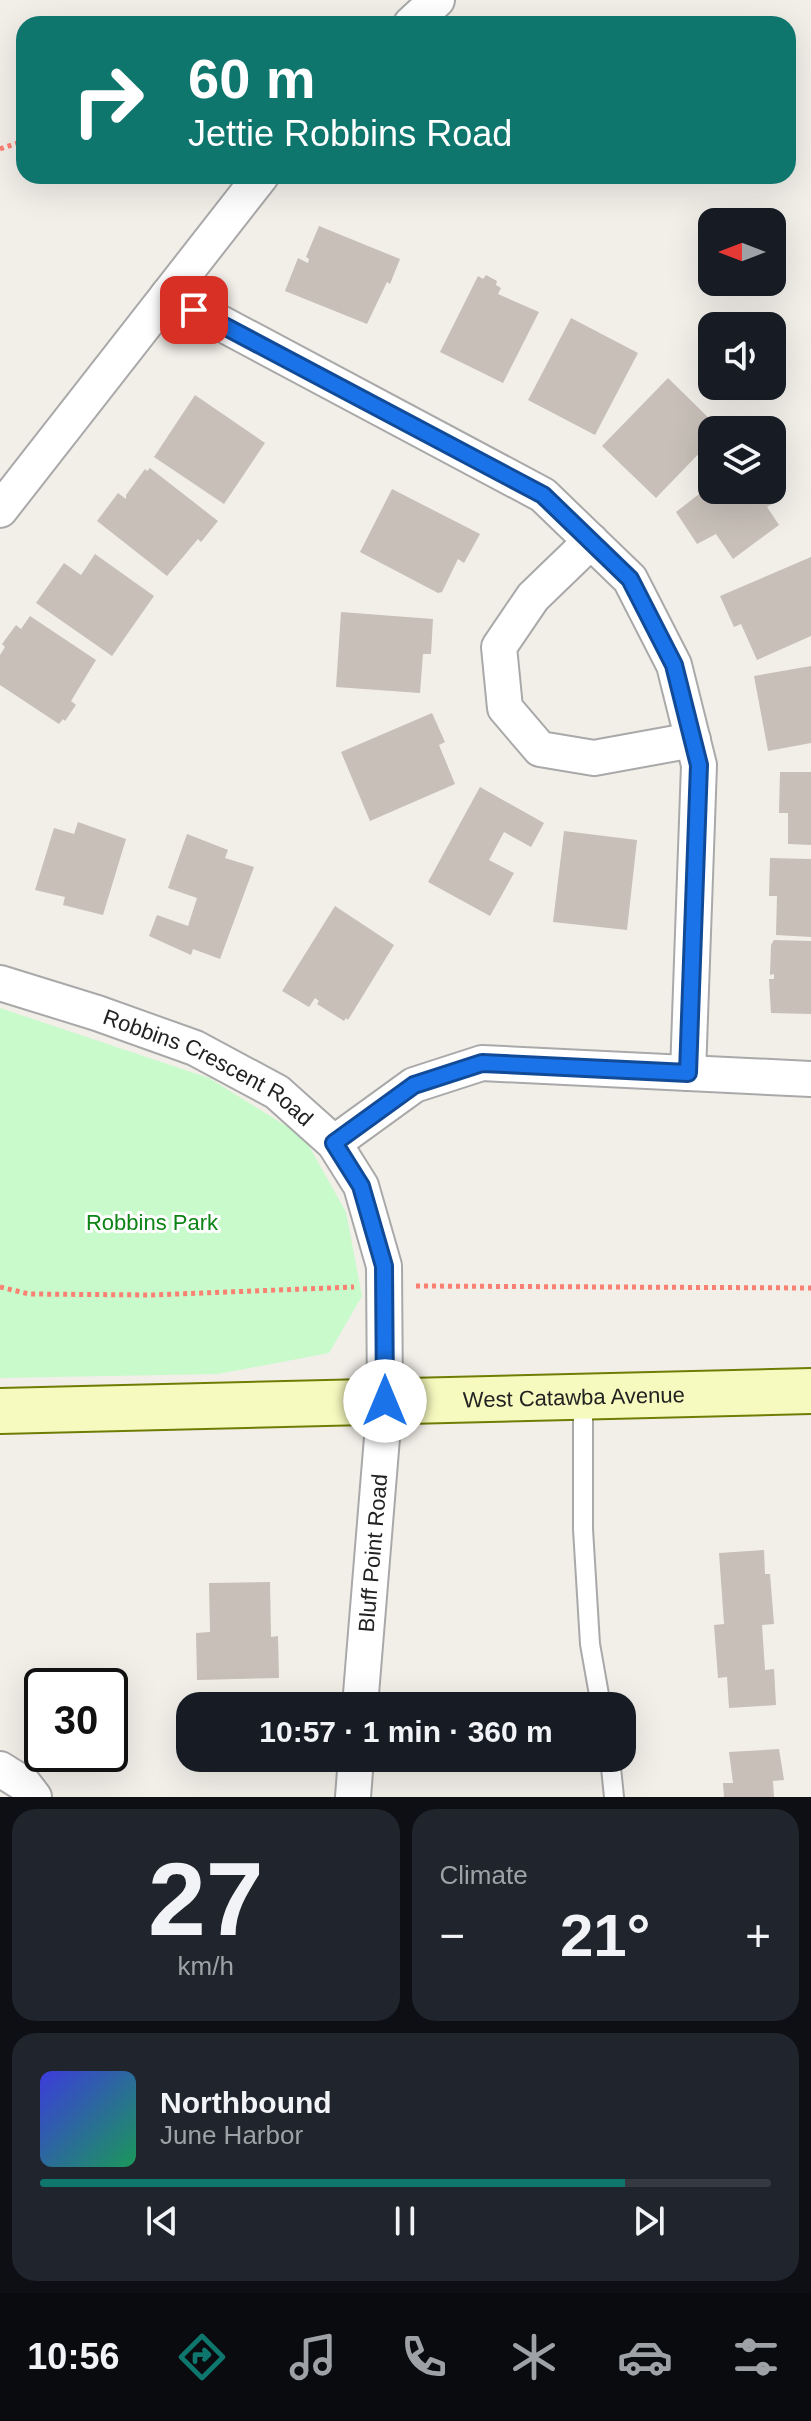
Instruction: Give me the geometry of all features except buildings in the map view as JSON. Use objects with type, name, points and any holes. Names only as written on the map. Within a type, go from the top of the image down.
[{"type":"main road","name":"West Catawba Avenue","points":[[0,1411],[811,1391]]},
{"type":"street","points":[[420,16],[437,0]]},
{"type":"street","points":[[0,510],[255,184]]},
{"type":"street","points":[[168,295],[543,495],[630,579],[674,665],[699,765],[688,1073]]},
{"type":"street","points":[[591,541],[533,597],[499,647],[505,708],[540,749],[594,758],[693,740]]},
{"type":"street","name":"Robbins Crescent Road","points":[[0,983],[195,1048],[277,1092],[334,1143],[361,1186],[384,1266],[385,1401]]},
{"type":"street","points":[[334,1143],[414,1085],[482,1063],[811,1079]]},
{"type":"street","name":"Bluff Point Road","points":[[361,1692],[385,1401]]},
{"type":"street","points":[[0,1769],[24,1784],[34,1797]]},
{"type":"street","points":[[353,1797],[355,1772]]},
{"type":"lane","points":[[583,1397],[583,1529],[590,1644],[599,1692]]},
{"type":"lane","points":[[611,1772],[614,1797]]},
{"type":"green space","name":"Robbins Park","points":[[0,1008],[209,1078],[304,1137],[346,1212],[362,1296],[329,1353],[218,1374],[0,1378]]},
{"type":"route","points":[[194,310],[543,495],[630,579],[674,665],[699,765],[688,1073],[482,1063],[414,1085],[334,1143],[361,1186],[384,1266],[385,1401]]}]
